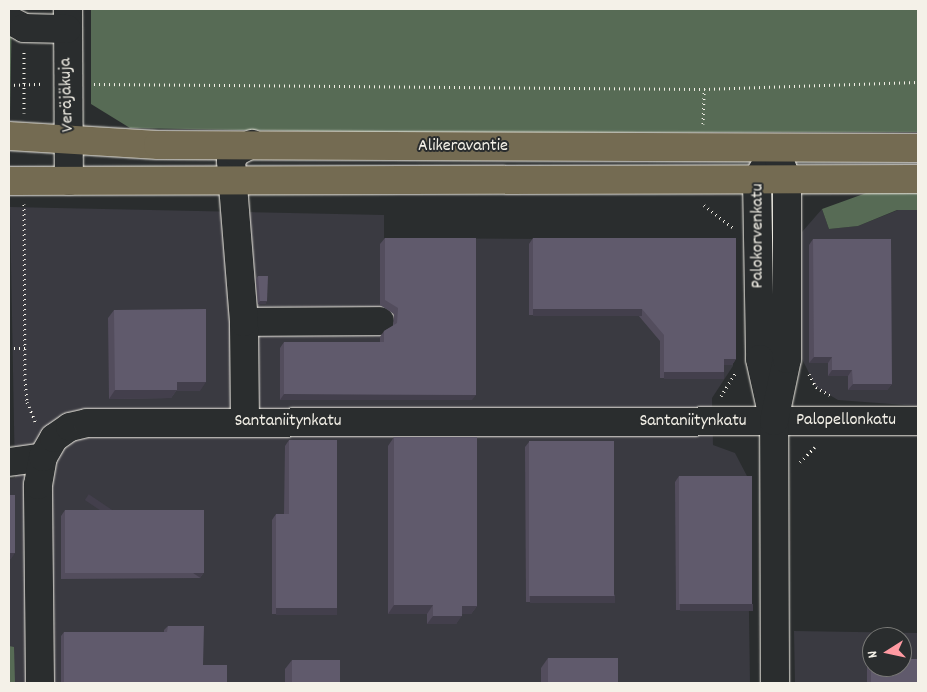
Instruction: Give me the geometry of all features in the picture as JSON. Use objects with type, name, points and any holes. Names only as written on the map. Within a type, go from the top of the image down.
[{"type":"main road","name":"Alikeravantie","points":[[9,136],[70,137],[158,145],[252,144],[775,149],[918,148]]},
{"type":"main road","name":"Alikeravantie","points":[[16,181],[918,179]]},
{"type":"street","points":[[9,20],[24,28],[67,19]]},
{"type":"street","name":"Veräjäkuja","points":[[67,19],[70,137],[69,180]]},
{"type":"street","points":[[245,422],[244,322],[231,181],[231,161],[236,152],[252,144]]},
{"type":"street","name":"Palokorvenkatu","points":[[775,149],[787,180],[787,359],[774,422],[775,683]]},
{"type":"street","name":"Palokorvenkatu","points":[[774,422],[760,359],[757,180],[775,149]]},
{"type":"street","points":[[244,322],[380,321]]},
{"type":"street","name":"Palopellonkatu","points":[[774,422],[918,421]]},
{"type":"street","name":"Santaniitynkatu","points":[[48,448],[70,427],[87,423],[774,422]]},
{"type":"street","points":[[9,462],[48,448]]},
{"type":"street","points":[[40,683],[38,485],[48,448]]},
{"type":"path","points":[[9,85],[704,89],[918,82]]},
{"type":"path","points":[[16,181],[26,402],[48,448]]},
{"type":"path","points":[[9,348],[25,348]]},
{"type":"path","points":[[806,366],[816,387],[838,400],[837,421]]},
{"type":"path","points":[[797,467],[818,444]]},
{"type":"shaded area","points":[[10,207],[384,215],[384,238],[732,240],[733,366],[712,398],[713,445],[735,453],[747,476],[750,683],[9,683],[9,479],[15,478]]},
{"type":"shaded area","points":[[822,209],[829,229],[858,226],[898,210],[918,210],[918,406],[838,400],[816,387],[802,359],[802,232]]},
{"type":"shaded area","points":[[794,631],[862,632],[862,677],[912,677],[912,633],[918,633],[918,683],[795,683]]},
{"type":"green space","points":[[9,9],[12,9],[10,115],[9,115]]},
{"type":"green space","points":[[91,9],[918,9],[918,132],[418,133],[130,128],[91,104]]},
{"type":"green space","points":[[918,190],[918,210],[897,210],[858,226],[829,229],[822,209],[869,192]]},
{"type":"green space","points":[[9,646],[14,647],[15,683],[9,683]]},
{"type":"building","points":[[385,238],[476,238],[476,395],[284,394],[284,342],[384,342],[384,331],[397,323],[398,308],[385,300]]},
{"type":"building","points":[[533,238],[736,238],[736,359],[724,359],[724,372],[664,372],[664,335],[642,309],[533,309]]},
{"type":"building","points":[[813,239],[891,239],[892,384],[853,384],[852,370],[832,370],[832,357],[814,357]]},
{"type":"building","points":[[258,276],[268,276],[267,301],[260,301]]},
{"type":"building","points":[[206,309],[206,382],[177,382],[177,390],[115,390],[114,310]]},
{"type":"building","points":[[394,437],[477,437],[477,606],[462,606],[462,616],[433,616],[433,605],[394,605]]},
{"type":"building","points":[[289,440],[337,440],[337,608],[276,608],[276,514],[289,514]]},
{"type":"building","points":[[529,441],[614,441],[614,596],[529,596]]},
{"type":"building","points":[[679,476],[752,476],[752,604],[679,604]]},
{"type":"building","points":[[9,495],[15,495],[15,553],[9,553]]},
{"type":"building","points":[[65,510],[204,510],[204,573],[65,573]]},
{"type":"building","points":[[168,626],[204,626],[203,665],[227,665],[227,683],[64,683],[64,632],[167,632]]},
{"type":"building","points":[[548,658],[618,658],[618,683],[548,683]]},
{"type":"building","points":[[912,659],[918,659],[918,683],[871,683],[871,677],[912,677]]},
{"type":"building","points":[[292,660],[340,660],[340,683],[292,683]]}]
